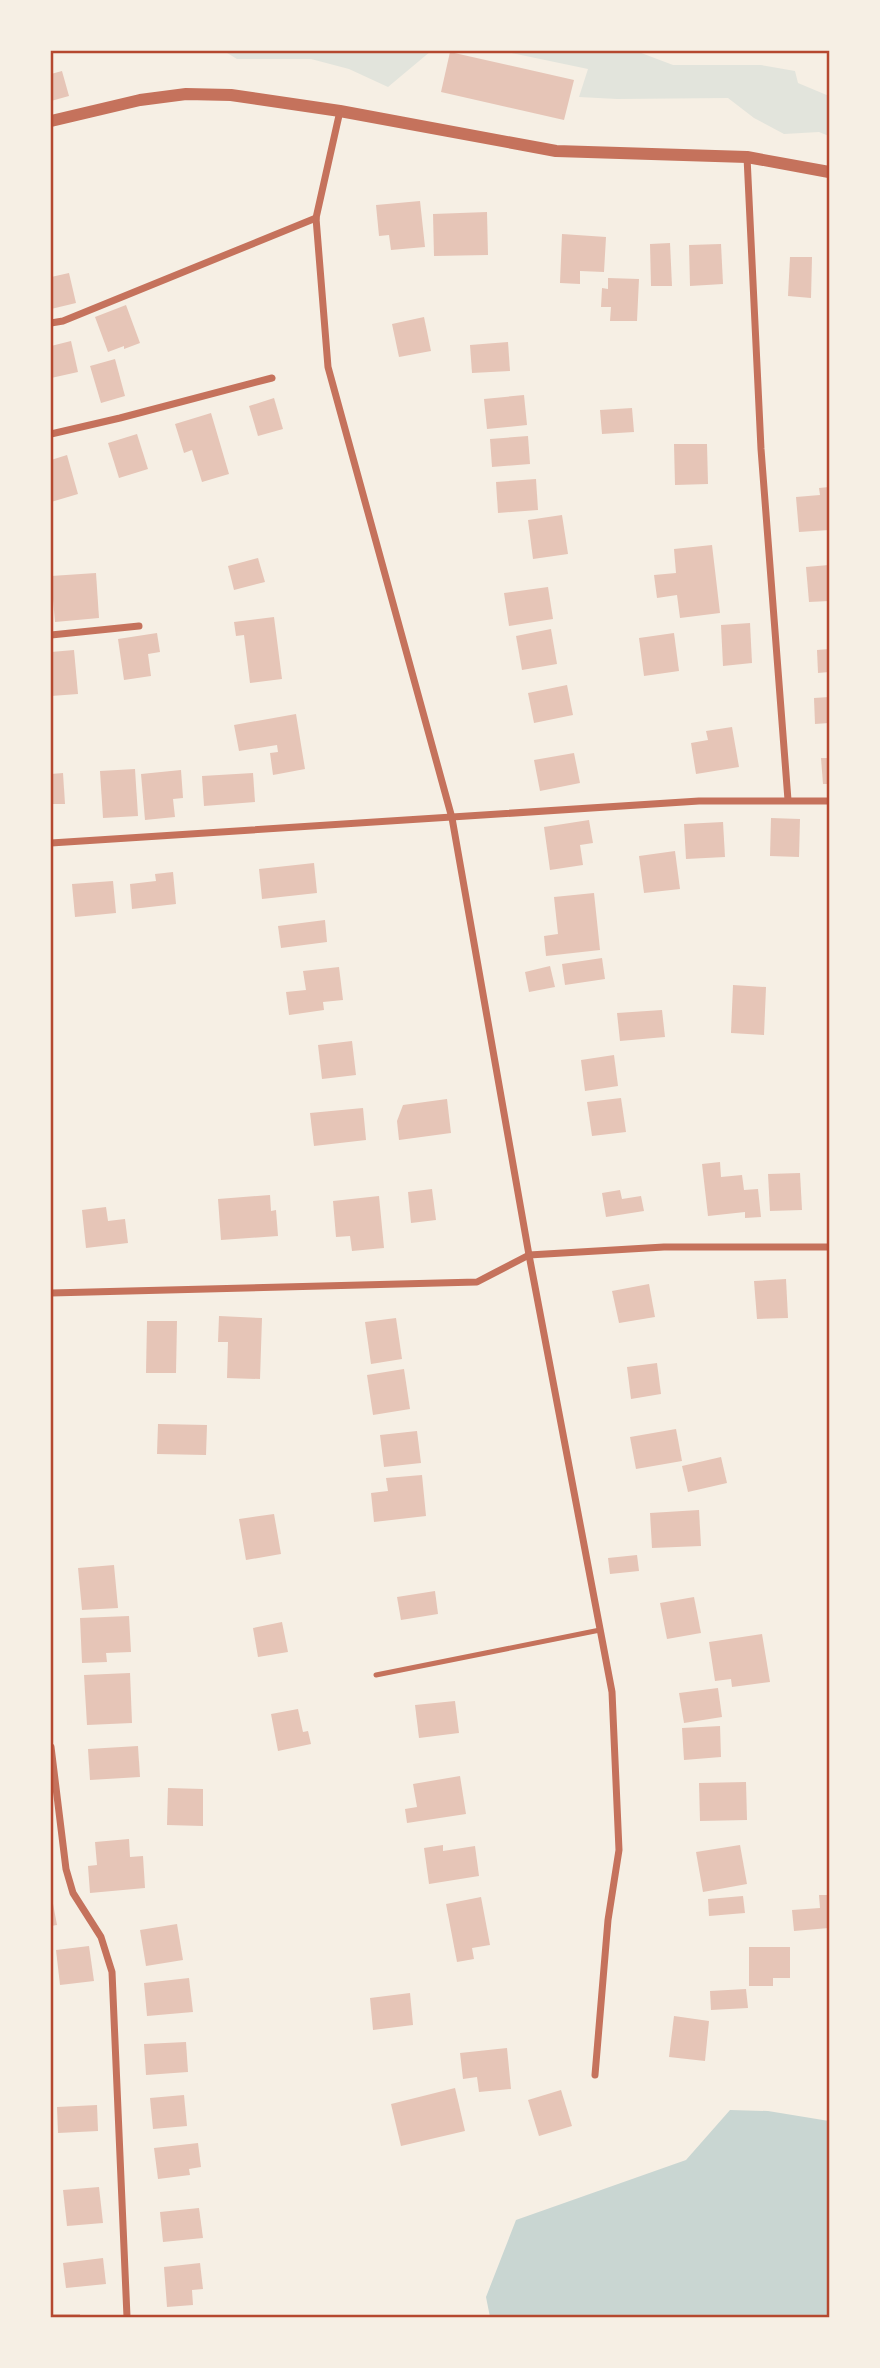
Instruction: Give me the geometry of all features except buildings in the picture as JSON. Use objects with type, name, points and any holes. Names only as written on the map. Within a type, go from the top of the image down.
[{"type":"street","points":[[51,121],[140,100],[186,94],[231,95],[340,111],[556,151],[747,158],[829,172]]},
{"type":"street","points":[[340,111],[316,218],[328,367],[452,818],[528,1255],[612,1692],[619,1850],[608,1920],[595,2075]]},
{"type":"street","points":[[747,158],[761,449],[788,800]]},
{"type":"street","points":[[51,323],[63,321],[316,218]]},
{"type":"street","points":[[51,434],[272,377]]},
{"type":"street","points":[[51,635],[139,626]]},
{"type":"street","points":[[51,843],[699,801],[829,800]]},
{"type":"street","points":[[51,1293],[477,1282],[528,1255],[664,1247],[829,1247]]},
{"type":"street","points":[[51,1748],[66,1869],[73,1893],[101,1937],[111,1972],[127,2317]]},
{"type":"lane","points":[[376,1675],[600,1630]]},
{"type":"shaded area","points":[[224,51],[431,51],[388,87],[349,69],[311,59],[237,59]]},
{"type":"shaded area","points":[[502,51],[636,51],[673,65],[761,65],[795,71],[798,83],[829,96],[829,136],[819,132],[784,134],[754,118],[728,98],[579,97],[588,69]]},
{"type":"shaded area","points":[[730,2110],[768,2111],[829,2121],[829,2315],[490,2317],[486,2297],[516,2220],[686,2160]]}]
